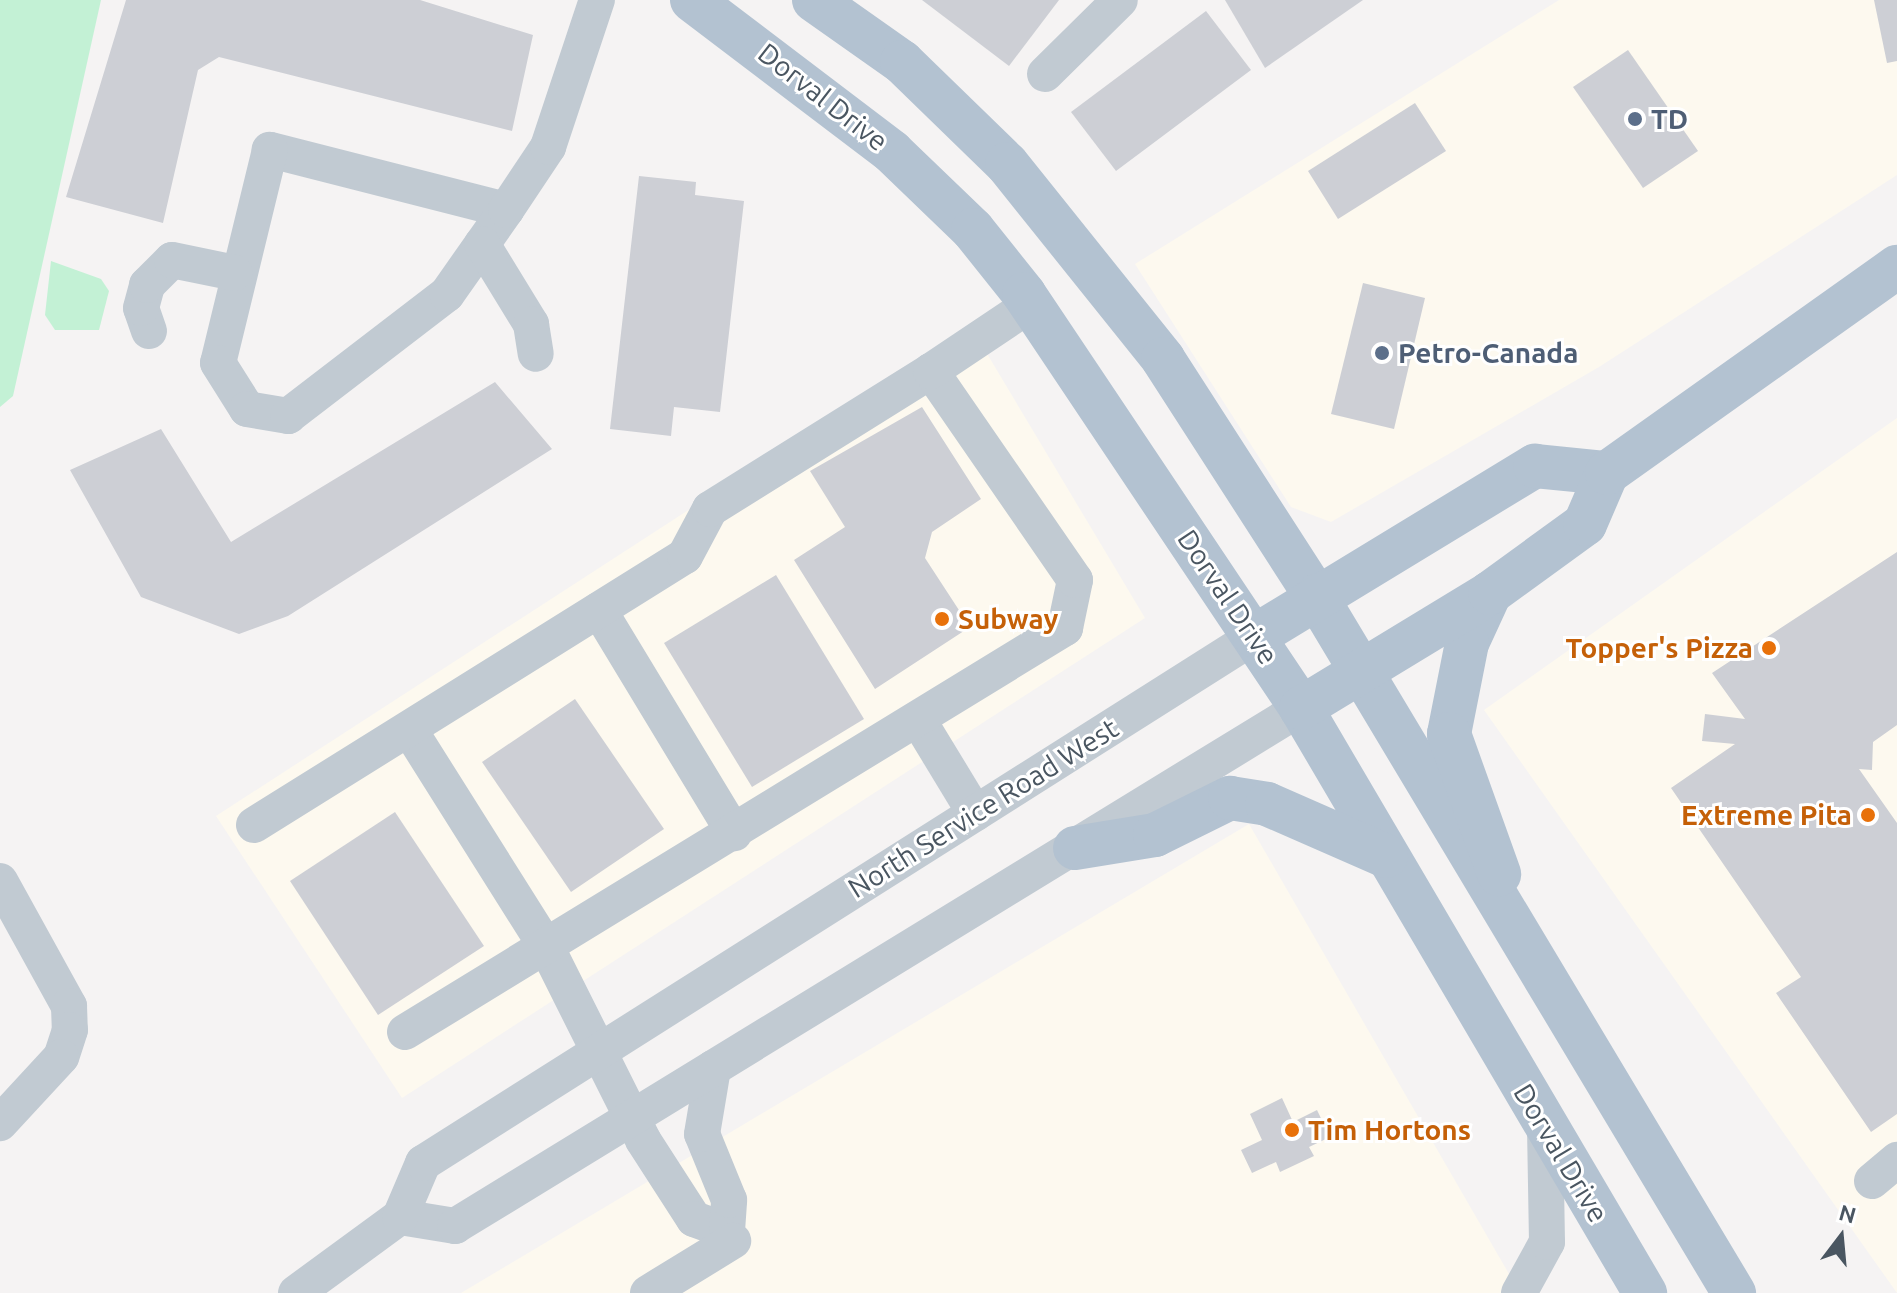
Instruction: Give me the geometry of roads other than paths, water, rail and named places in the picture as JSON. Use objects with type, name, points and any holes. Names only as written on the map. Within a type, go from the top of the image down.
[{"type":"main road","name":"Dorval Drive","points":[[692,0],[892,152],[973,230],[1031,304],[1301,708],[1645,1293]]},
{"type":"main road","points":[[814,0],[902,62],[1046,207],[1163,359],[1316,596],[1519,942],[1734,1293]]},
{"type":"main road","points":[[1301,708],[1358,670],[1490,593],[1585,524],[1607,473],[1897,267]]},
{"type":"main road","name":"North Service Road West","points":[[1255,636],[1316,596],[1535,466],[1607,473]]},
{"type":"main road","points":[[1490,593],[1467,643],[1449,734],[1519,942]]},
{"type":"main road","points":[[1075,848],[1155,835],[1230,798],[1267,804],[1386,856]]},
{"type":"street","points":[[506,210],[270,150],[235,273],[218,363],[247,409],[288,416],[447,294],[506,210],[548,147],[597,0]]},
{"type":"street","points":[[1045,74],[1120,0]]},
{"type":"street","points":[[482,244],[531,324],[536,354]]},
{"type":"street","points":[[149,331],[141,308],[147,285],[172,260],[235,273]]},
{"type":"street","points":[[254,825],[685,556],[710,509],[931,371],[1031,304]]},
{"type":"street","points":[[405,1032],[919,721],[1065,628],[1075,580],[931,371]]},
{"type":"street","points":[[599,610],[734,833]]},
{"type":"street","name":"North Service Road West","points":[[400,1217],[423,1163],[1255,636]]},
{"type":"street","points":[[296,1293],[400,1217],[455,1226],[1301,708]]},
{"type":"street","points":[[919,721],[975,813]]},
{"type":"street","points":[[409,729],[547,948],[602,1047],[633,1117],[694,1219],[727,1231],[729,1200],[702,1134],[713,1068]]},
{"type":"street","points":[[0,881],[69,1006],[70,1030],[61,1057],[0,1123]]},
{"type":"street","points":[[1519,1293],[1547,1242],[1545,1126]]},
{"type":"street","points":[[648,1293],[733,1241]]},
{"type":"place","name":"TD","points":[[1635,119]]},
{"type":"place","name":"Petro-Canada","points":[[1382,353]]},
{"type":"place","name":"Subway","points":[[942,619]]},
{"type":"place","name":"Topper's Pizza","points":[[1769,648]]},
{"type":"place","name":"Extreme Pita","points":[[1868,815]]},
{"type":"place","name":"Tim Hortons","points":[[1292,1130]]}]
